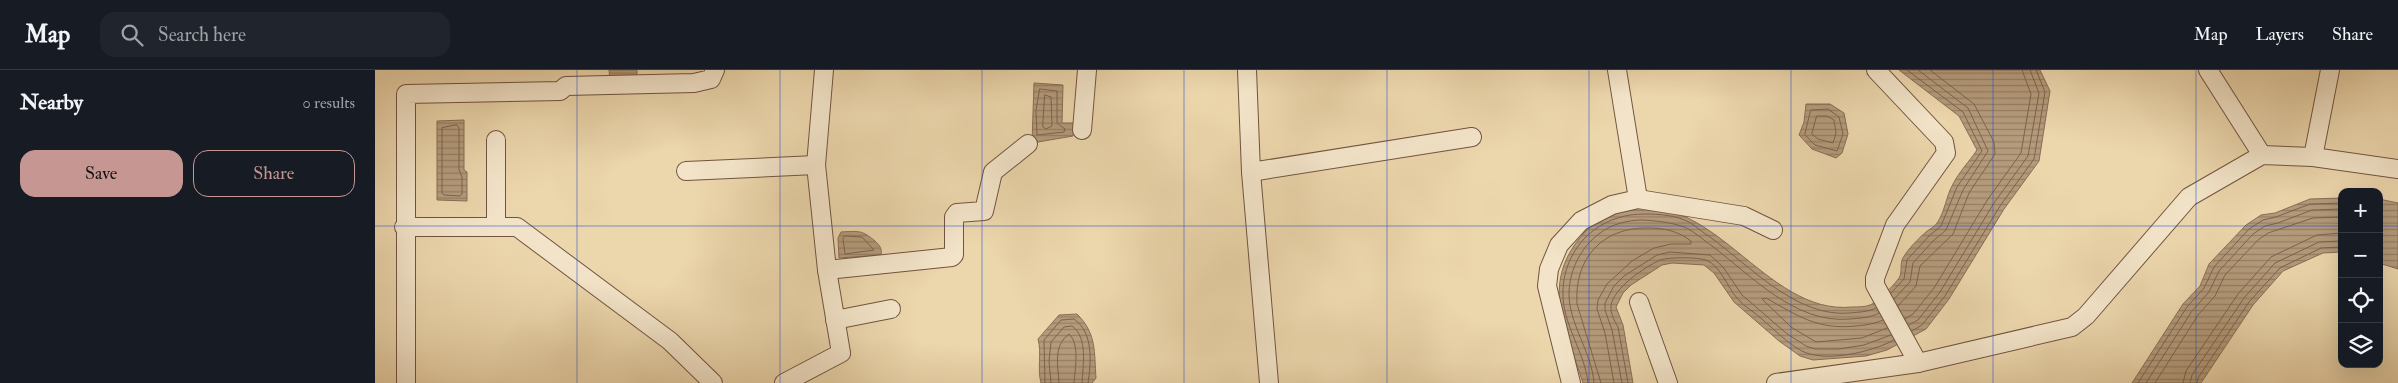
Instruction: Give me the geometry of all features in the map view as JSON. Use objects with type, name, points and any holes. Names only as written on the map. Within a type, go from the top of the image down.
[{"type":"street","points":[[406,383],[404,227],[406,94],[559,91],[566,86],[694,83],[711,79],[715,70]]},
{"type":"street","points":[[784,383],[841,353],[827,270],[816,165],[823,70]]},
{"type":"street","points":[[1083,130],[1087,70]]},
{"type":"street","points":[[1247,70],[1251,172],[1269,383]]},
{"type":"street","points":[[1617,70],[1638,199]]},
{"type":"street","points":[[1876,70],[1944,142],[1946,147],[1945,153],[1895,225],[1875,278],[1875,285],[1918,363]]},
{"type":"street","points":[[2208,70],[2262,155]]},
{"type":"street","points":[[2313,156],[2331,70]]},
{"type":"street","points":[[1251,172],[1472,137]]},
{"type":"street","points":[[496,140],[496,227]]},
{"type":"street","points":[[827,270],[952,257],[954,255],[954,217],[957,213],[984,211],[993,172],[1028,144]]},
{"type":"street","points":[[1776,383],[1918,363],[2072,327],[2086,316],[2189,198],[2262,155],[2313,156],[2398,169]]},
{"type":"street","points":[[686,171],[816,165]]},
{"type":"street","points":[[1571,383],[1547,286],[1553,258],[1559,245],[1581,220],[1612,206],[1638,199],[1745,216],[1773,230]]},
{"type":"street","points":[[404,227],[517,227],[670,342],[713,383]]},
{"type":"street","points":[[1639,302],[1668,383]]},
{"type":"street","points":[[835,320],[891,309]]},
{"type":"water","points":[[609,70],[637,70],[637,81],[610,81]]},
{"type":"water","points":[[1899,70],[2040,70],[2050,91],[2039,161],[2004,209],[1949,299],[1926,329],[1887,350],[1866,356],[1813,360],[1800,356],[1779,341],[1734,302],[1714,273],[1704,265],[1672,263],[1662,265],[1631,285],[1623,293],[1616,307],[1623,325],[1633,383],[1583,383],[1564,324],[1559,287],[1563,269],[1571,251],[1585,232],[1601,219],[1620,212],[1652,208],[1682,215],[1710,231],[1791,292],[1820,304],[1852,307],[1866,306],[1887,292],[1900,276],[1902,260],[1908,251],[1937,223],[1953,184],[1977,150],[1959,116]]},
{"type":"water","points":[[1034,83],[1063,85],[1062,123],[1074,123],[1073,136],[1032,143]]},
{"type":"water","points":[[1806,104],[1830,104],[1844,113],[1848,134],[1842,153],[1836,158],[1812,149],[1799,135],[1804,122]]},
{"type":"water","points":[[464,120],[464,170],[467,172],[467,201],[437,200],[437,121]]},
{"type":"water","points":[[2338,198],[2338,252],[2323,253],[2283,271],[2253,305],[2201,383],[2132,383],[2183,304],[2200,286],[2209,264],[2246,225],[2261,215],[2275,213],[2310,199]]},
{"type":"water","points":[[2383,200],[2398,203],[2398,269],[2383,264]]},
{"type":"water","points":[[841,232],[856,232],[867,235],[879,246],[881,255],[839,258],[838,238]]},
{"type":"water","points":[[1077,314],[1091,336],[1096,378],[1092,383],[1041,383],[1038,339],[1059,315]]}]
